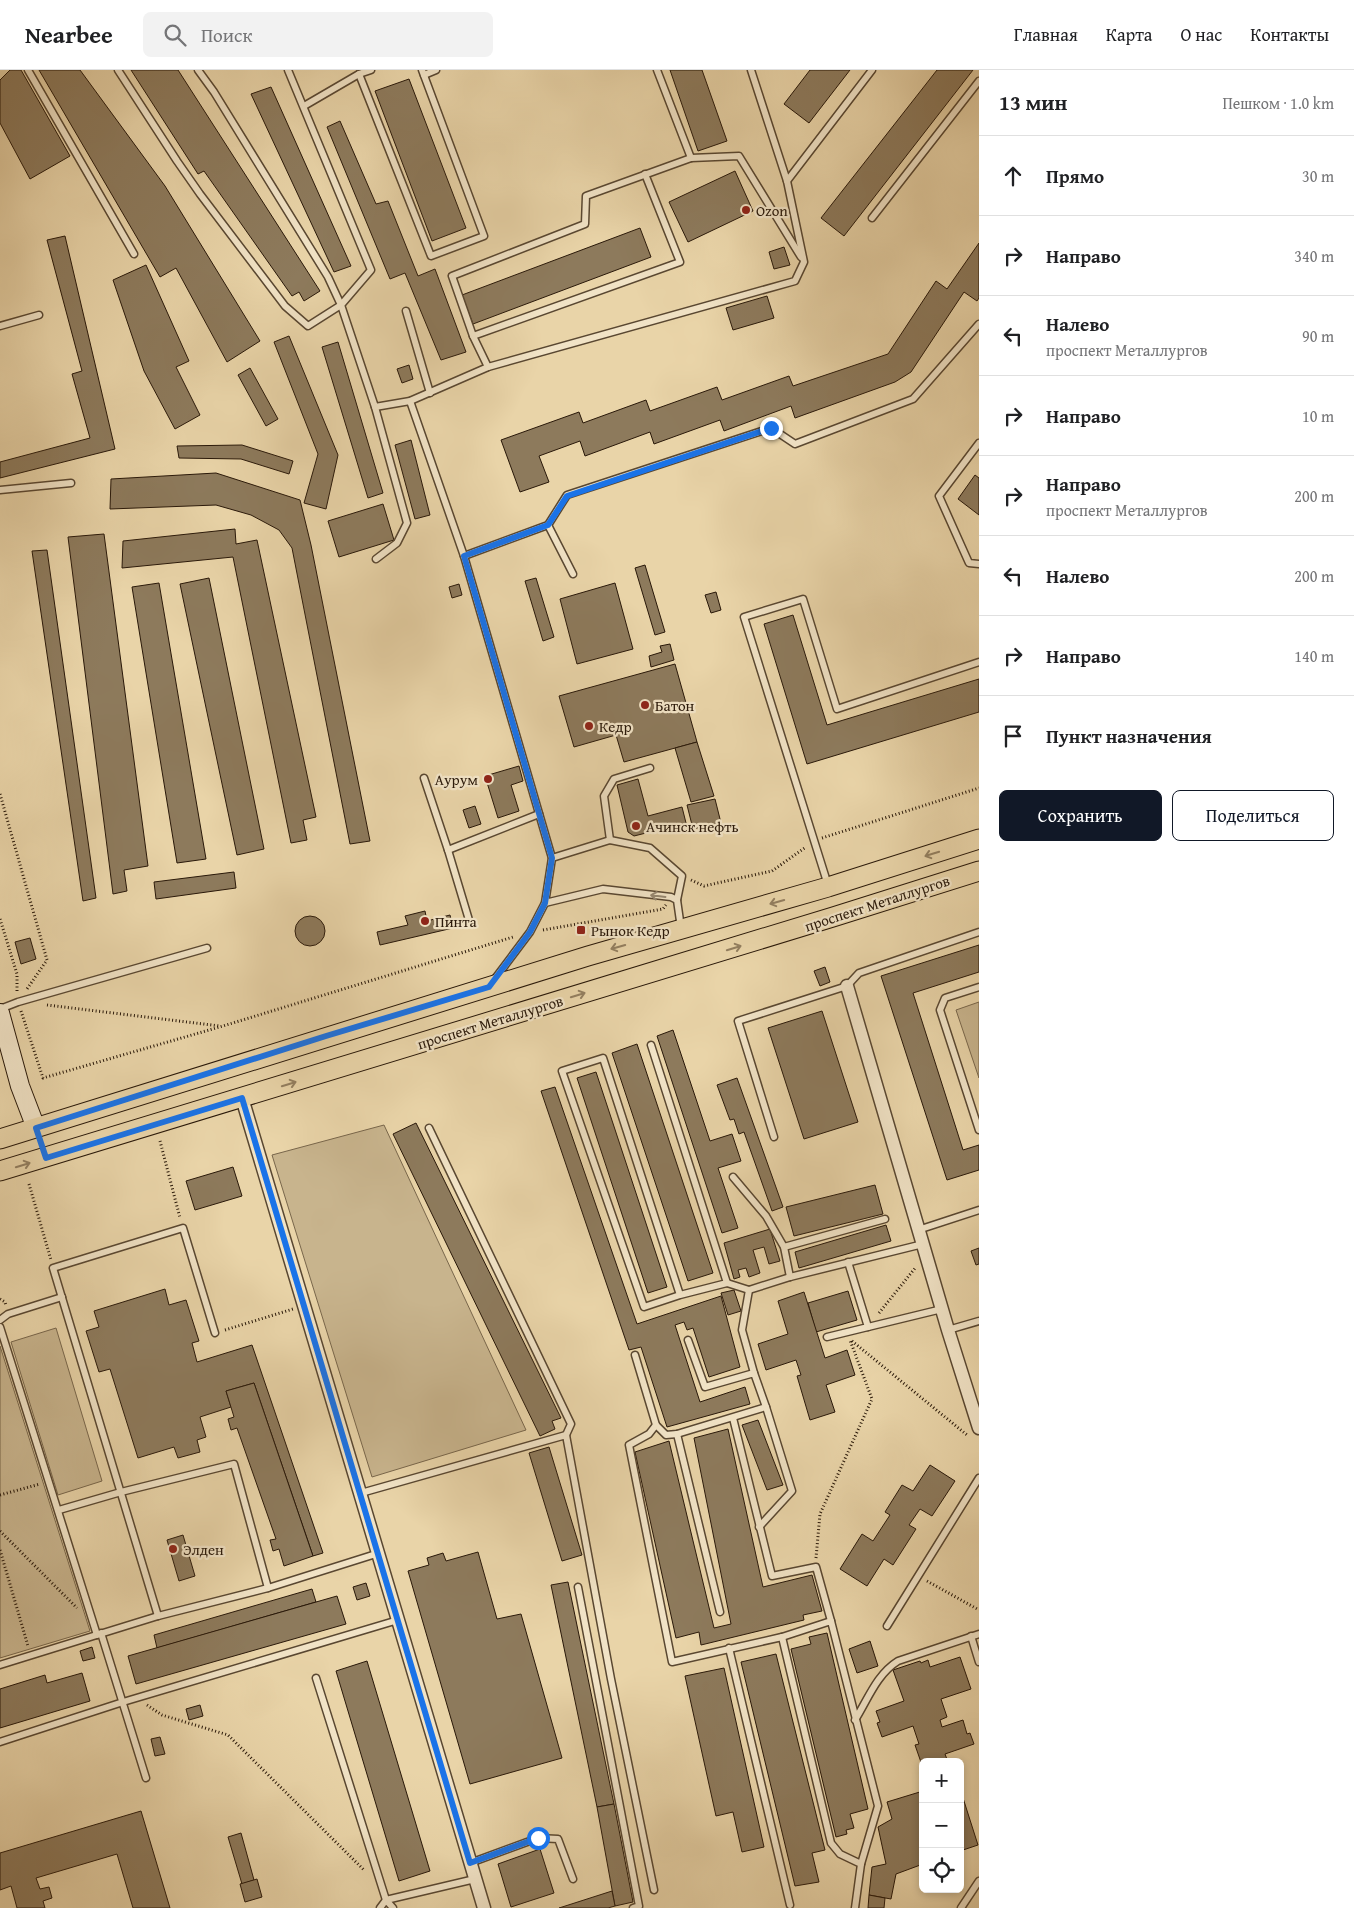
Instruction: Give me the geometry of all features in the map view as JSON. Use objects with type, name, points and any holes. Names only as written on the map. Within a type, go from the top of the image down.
[{"type":"main road","name":"проспект Металлургов","points":[[0,1139],[326,1036],[588,956],[828,887],[979,839]]},
{"type":"main road","name":"проспект Металлургов","points":[[0,1172],[979,871]]},
{"type":"main road","points":[[0,1013],[20,1086],[46,1158]]},
{"type":"street","points":[[848,986],[918,1230],[979,1428]]},
{"type":"street","points":[[242,1098],[484,1908]]},
{"type":"lane","points":[[28,70],[134,254]]},
{"type":"lane","points":[[118,70],[176,161],[285,306],[308,326],[341,305],[371,270],[288,70]]},
{"type":"lane","points":[[198,70],[219,100],[328,277],[341,305],[375,407],[407,523],[397,543],[376,559]]},
{"type":"lane","points":[[304,106],[359,74],[371,70]]},
{"type":"lane","points":[[359,74],[431,256],[484,236],[423,72],[436,70]]},
{"type":"lane","points":[[657,70],[692,158]]},
{"type":"lane","points":[[375,407],[410,401],[430,394],[488,367],[794,282],[804,262],[787,181],[751,70]]},
{"type":"lane","points":[[787,181],[872,70]]},
{"type":"lane","points":[[872,218],[979,81]]},
{"type":"lane","points":[[488,367],[473,336],[452,276],[585,224],[586,196],[692,158],[739,156],[804,262]]},
{"type":"lane","points":[[473,336],[680,262],[645,174]]},
{"type":"lane","points":[[406,311],[430,394]]},
{"type":"lane","points":[[0,326],[39,315]]},
{"type":"lane","points":[[464,556],[548,525],[567,496],[771,428],[795,444],[913,399],[979,324]]},
{"type":"lane","points":[[410,401],[464,556],[552,858],[545,903],[530,932],[489,987]]},
{"type":"lane","points":[[979,443],[939,496],[969,563],[979,564]]},
{"type":"lane","points":[[0,490],[71,483]]},
{"type":"lane","points":[[548,525],[573,574]]},
{"type":"lane","points":[[828,887],[744,617],[802,599],[837,709],[979,662]]},
{"type":"lane","points":[[610,840],[604,796],[614,779],[650,768]]},
{"type":"lane","points":[[424,778],[469,920]]},
{"type":"lane","points":[[448,850],[539,814]]},
{"type":"lane","points":[[552,858],[610,840],[650,848],[682,876],[676,900],[682,929]]},
{"type":"lane","points":[[545,903],[603,889],[671,897],[676,900]]},
{"type":"lane","points":[[774,1137],[738,1021],[848,986],[859,973],[979,932]]},
{"type":"lane","points":[[0,1009],[18,1002],[207,948]]},
{"type":"lane","points":[[979,987],[945,998],[940,1010],[979,1130]]},
{"type":"lane","points":[[651,1046],[727,1284]]},
{"type":"lane","points":[[680,1295],[603,1058],[562,1071],[644,1307],[680,1295],[727,1284],[749,1290],[848,1262],[924,1249]]},
{"type":"lane","points":[[428,1128],[571,1424],[566,1435],[609,1670],[654,1890]]},
{"type":"lane","points":[[733,1177],[766,1216],[784,1247],[790,1277]]},
{"type":"lane","points":[[918,1230],[979,1210]]},
{"type":"lane","points":[[784,1247],[885,1219]]},
{"type":"lane","points":[[158,1616],[53,1268],[183,1228],[215,1333]]},
{"type":"lane","points":[[848,1262],[868,1327]]},
{"type":"lane","points":[[749,1290],[742,1330],[792,1492],[759,1528]]},
{"type":"lane","points":[[0,1320],[8,1314],[62,1298]]},
{"type":"lane","points":[[826,1337],[942,1309]]},
{"type":"lane","points":[[948,1330],[979,1320]]},
{"type":"lane","points":[[0,1327],[99,1634],[123,1702],[146,1778]]},
{"type":"lane","points":[[688,1340],[705,1387],[754,1373]]},
{"type":"lane","points":[[635,1355],[656,1425],[666,1435],[677,1434],[766,1407]]},
{"type":"lane","points":[[733,1418],[772,1576],[816,1566],[832,1621],[878,1806],[862,1864],[855,1908]]},
{"type":"lane","points":[[656,1425],[648,1434],[629,1446],[672,1662],[729,1648],[782,1638],[832,1621]]},
{"type":"lane","points":[[677,1434],[720,1612]]},
{"type":"lane","points":[[361,1493],[566,1435]]},
{"type":"lane","points":[[59,1510],[121,1492],[234,1464],[268,1588]]},
{"type":"lane","points":[[887,1626],[979,1478]]},
{"type":"lane","points":[[0,1665],[158,1616],[268,1588],[379,1553]]},
{"type":"lane","points":[[578,1587],[639,1906],[633,1908]]},
{"type":"lane","points":[[0,1742],[136,1698],[398,1620]]},
{"type":"lane","points":[[856,1720],[881,1675],[898,1661],[979,1634]]},
{"type":"lane","points":[[971,1636],[979,1662]]},
{"type":"lane","points":[[782,1638],[831,1843],[840,1854],[862,1864]]},
{"type":"lane","points":[[729,1648],[790,1905]]},
{"type":"lane","points":[[316,1678],[386,1900],[392,1908]]},
{"type":"lane","points":[[470,1863],[538,1838],[558,1839],[573,1879]]},
{"type":"lane","points":[[380,1908],[386,1900],[475,1879]]},
{"type":"lane","points":[[961,1908],[979,1881]]},
{"type":"path","points":[[0,794],[47,960],[18,1002],[223,1026]]},
{"type":"path","points":[[160,1141],[183,1228]]},
{"type":"path","points":[[29,1184],[53,1268]]},
{"type":"path","points":[[868,1327],[924,1249]]},
{"type":"path","points":[[215,1333],[304,1306]]},
{"type":"path","points":[[816,1566],[820,1514],[872,1399],[850,1339],[971,1439]]},
{"type":"path","points":[[0,1495],[42,1483]]},
{"type":"path","points":[[0,1531],[81,1612]]},
{"type":"path","points":[[0,1550],[28,1647]]},
{"type":"path","points":[[919,1577],[979,1610]]},
{"type":"path","points":[[136,1698],[162,1714],[228,1735],[365,1871],[377,1867]]},
{"type":"shaded area","points":[[979,1002],[979,1078],[956,1010]]},
{"type":"shaded area","points":[[384,1125],[526,1430],[372,1477],[272,1155]]},
{"type":"shaded area","points":[[56,1328],[102,1481],[58,1495],[11,1342]]},
{"type":"shaded area","points":[[0,1346],[90,1631],[0,1658]]},
{"type":"building","points":[[10,70],[21,70],[70,156],[30,179],[0,123],[0,80]]},
{"type":"building","points":[[39,70],[80,70],[165,186],[260,341],[227,362],[176,268],[160,277]]},
{"type":"building","points":[[131,70],[178,70],[320,291],[304,301],[299,292],[292,296],[204,171],[198,174]]},
{"type":"building","points":[[670,70],[702,70],[727,141],[698,151]]},
{"type":"building","points":[[810,70],[850,70],[809,123],[784,104]]},
{"type":"building","points":[[937,70],[973,70],[844,236],[821,218]]},
{"type":"building","points":[[409,79],[466,228],[432,241],[375,91]]},
{"type":"building","points":[[271,87],[351,266],[334,272],[251,94]]},
{"type":"building","points":[[340,121],[376,204],[388,201],[418,276],[435,269],[466,352],[441,360],[405,273],[390,279],[327,127]]},
{"type":"building","points":[[735,171],[753,211],[688,242],[669,202]]},
{"type":"building","points":[[640,228],[651,257],[473,324],[462,295]]},
{"type":"building","points":[[65,236],[115,449],[0,478],[0,462],[90,438],[72,374],[82,371],[47,240]]},
{"type":"building","points":[[979,243],[979,298],[977,301],[964,292],[911,372],[895,382],[795,418],[791,406],[724,431],[720,420],[654,444],[650,432],[585,456],[580,441],[539,456],[549,482],[520,492],[501,440],[579,412],[583,423],[646,400],[650,411],[717,387],[722,400],[789,376],[793,386],[888,354],[936,281],[947,289]]},
{"type":"building","points":[[784,247],[790,265],[774,269],[769,252]]},
{"type":"building","points":[[146,265],[189,361],[176,367],[200,415],[175,429],[144,371],[113,280]]},
{"type":"building","points":[[767,296],[774,318],[733,330],[726,308]]},
{"type":"building","points":[[289,336],[338,455],[326,509],[304,503],[318,454],[274,342]]},
{"type":"building","points":[[338,342],[383,493],[368,498],[322,347]]},
{"type":"building","points":[[409,365],[413,379],[402,383],[397,369]]},
{"type":"building","points":[[250,368],[278,419],[266,426],[238,375]]},
{"type":"building","points":[[411,440],[430,515],[415,519],[395,445]]},
{"type":"building","points":[[242,445],[293,461],[289,474],[241,459],[179,458],[177,446]]},
{"type":"building","points":[[216,473],[300,500],[311,545],[370,841],[350,844],[292,548],[279,530],[251,515],[216,505],[110,509],[111,479]]},
{"type":"building","points":[[975,475],[979,478],[979,515],[958,499]]},
{"type":"building","points":[[383,504],[394,540],[339,557],[328,521]]},
{"type":"building","points":[[235,529],[236,544],[257,540],[316,817],[303,820],[307,840],[291,843],[233,557],[122,568],[123,541]]},
{"type":"building","points":[[104,534],[148,866],[124,870],[127,891],[113,894],[68,537]]},
{"type":"building","points":[[47,550],[96,898],[83,901],[32,551]]},
{"type":"building","points":[[645,565],[665,632],[655,635],[635,568]]},
{"type":"building","points":[[209,578],[264,849],[237,855],[180,584]]},
{"type":"building","points":[[536,578],[554,637],[543,641],[525,581]]},
{"type":"building","points":[[159,583],[206,859],[177,863],[132,587]]},
{"type":"building","points":[[615,583],[633,649],[577,664],[560,599]]},
{"type":"building","points":[[459,584],[462,595],[452,598],[449,587]]},
{"type":"building","points":[[716,592],[721,610],[711,613],[705,595]]},
{"type":"building","points":[[793,615],[827,725],[979,679],[979,712],[807,764],[764,624]]},
{"type":"building","points":[[670,644],[674,660],[651,667],[649,656],[662,652],[660,646]]},
{"type":"building","points":[[675,664],[697,742],[624,762],[616,735],[574,747],[559,696]]},
{"type":"building","points":[[697,742],[714,796],[691,802],[675,748]]},
{"type":"building","points":[[519,766],[523,781],[511,785],[519,811],[498,818],[485,776]]},
{"type":"building","points":[[638,779],[648,816],[682,807],[686,823],[634,836],[628,832],[617,785]]},
{"type":"building","points":[[715,799],[721,823],[693,829],[687,805]]},
{"type":"building","points":[[475,806],[481,824],[469,828],[463,810]]},
{"type":"building","points":[[234,872],[236,888],[156,899],[154,882]]},
{"type":"building","points":[[425,911],[427,921],[450,915],[453,928],[380,945],[377,932],[408,925],[405,916]]},
{"type":"building","points":[[310,916],[316,917],[324,925],[324,937],[316,945],[310,946],[304,945],[296,937],[295,931],[296,925],[304,917]]},
{"type":"building","points":[[30,938],[36,959],[21,964],[15,942]]},
{"type":"building","points":[[979,945],[979,972],[913,993],[963,1150],[979,1145],[979,1170],[947,1180],[881,976]]},
{"type":"building","points":[[825,967],[830,982],[820,986],[814,971]]},
{"type":"building","points":[[822,1011],[858,1122],[804,1139],[768,1028]]},
{"type":"building","points":[[673,1030],[710,1141],[732,1134],[741,1161],[718,1168],[738,1228],[722,1233],[657,1036]]},
{"type":"building","points":[[637,1044],[713,1273],[688,1281],[612,1053]]},
{"type":"building","points":[[596,1072],[667,1287],[648,1293],[577,1078]]},
{"type":"building","points":[[737,1078],[783,1207],[772,1211],[744,1132],[739,1134],[734,1119],[730,1120],[717,1085]]},
{"type":"building","points":[[555,1087],[637,1324],[721,1296],[740,1367],[709,1377],[693,1328],[687,1330],[684,1322],[675,1325],[700,1402],[745,1387],[750,1404],[667,1427],[641,1347],[629,1350],[541,1091]]},
{"type":"building","points":[[416,1123],[561,1418],[552,1421],[555,1429],[540,1436],[393,1134]]},
{"type":"building","points":[[233,1167],[242,1196],[195,1210],[186,1181]]},
{"type":"building","points":[[875,1185],[883,1214],[794,1236],[786,1207]]},
{"type":"building","points":[[886,1225],[891,1241],[799,1268],[795,1252]]},
{"type":"building","points":[[770,1229],[780,1261],[769,1264],[764,1247],[753,1250],[760,1273],[749,1277],[746,1268],[738,1270],[740,1277],[734,1279],[724,1243]]},
{"type":"building","points":[[979,1248],[979,1264],[976,1265],[971,1251]]},
{"type":"building","points":[[165,1289],[169,1305],[186,1300],[199,1341],[192,1343],[197,1362],[252,1345],[323,1553],[313,1556],[254,1383],[226,1391],[231,1407],[200,1417],[206,1437],[197,1440],[200,1452],[178,1458],[174,1447],[138,1458],[110,1369],[99,1372],[86,1331],[99,1327],[94,1311]]},
{"type":"building","points":[[734,1290],[741,1311],[728,1315],[721,1293]]},
{"type":"building","points":[[848,1291],[857,1320],[816,1332],[808,1303]]},
{"type":"building","points":[[804,1292],[825,1358],[847,1350],[855,1375],[826,1385],[835,1412],[810,1420],[797,1376],[801,1375],[796,1360],[766,1370],[758,1344],[788,1334],[778,1301]]},
{"type":"building","points":[[254,1383],[313,1556],[284,1566],[279,1549],[273,1551],[270,1540],[276,1539],[237,1428],[231,1430],[228,1419],[234,1417],[226,1391]]},
{"type":"building","points":[[758,1420],[783,1485],[767,1490],[742,1425]]},
{"type":"building","points":[[728,1429],[763,1587],[812,1575],[822,1611],[803,1615],[804,1620],[701,1645],[699,1632],[676,1638],[635,1452],[669,1441],[714,1628],[731,1624],[694,1438]]},
{"type":"building","points":[[549,1447],[582,1555],[562,1561],[529,1453]]},
{"type":"building","points":[[930,1465],[955,1481],[932,1516],[920,1509],[909,1525],[916,1529],[893,1565],[884,1559],[867,1586],[840,1569],[862,1534],[873,1541],[890,1515],[885,1512],[902,1485],[913,1491]]},
{"type":"building","points":[[183,1535],[195,1576],[179,1581],[167,1540]]},
{"type":"building","points":[[478,1552],[497,1619],[521,1614],[562,1758],[470,1784],[408,1571],[429,1565],[427,1558],[443,1553],[446,1561]]},
{"type":"building","points":[[568,1582],[614,1804],[597,1807],[551,1585]]},
{"type":"building","points":[[366,1583],[370,1596],[357,1600],[353,1587]]},
{"type":"building","points":[[312,1589],[316,1602],[157,1648],[154,1635]]},
{"type":"building","points":[[337,1596],[346,1624],[136,1684],[128,1656]]},
{"type":"building","points":[[827,1633],[868,1809],[850,1814],[854,1828],[846,1830],[847,1834],[836,1837],[791,1649],[811,1644],[809,1637]]},
{"type":"building","points":[[870,1641],[878,1666],[857,1673],[849,1649]]},
{"type":"building","points":[[92,1647],[95,1658],[83,1661],[80,1651]]},
{"type":"building","points":[[776,1654],[825,1850],[812,1853],[819,1882],[795,1886],[741,1662]]},
{"type":"building","points":[[960,1657],[971,1689],[941,1699],[947,1717],[940,1720],[942,1727],[963,1720],[967,1734],[970,1733],[974,1744],[945,1754],[946,1758],[920,1758],[915,1745],[919,1744],[913,1726],[882,1737],[877,1723],[880,1722],[876,1711],[904,1701],[893,1670],[928,1660],[930,1667]]},
{"type":"building","points":[[367,1661],[430,1871],[399,1881],[336,1671]]},
{"type":"building","points":[[724,1668],[764,1847],[742,1852],[733,1812],[716,1816],[685,1676]]},
{"type":"building","points":[[82,1673],[90,1701],[0,1728],[0,1689],[45,1675],[47,1683]]},
{"type":"building","points":[[200,1705],[203,1716],[189,1720],[186,1709]]},
{"type":"building","points":[[160,1737],[165,1754],[155,1756],[151,1739]]},
{"type":"building","points":[[919,1792],[919,1865],[896,1874],[891,1899],[869,1895],[872,1867],[886,1864],[878,1827],[892,1819],[887,1802]]},
{"type":"building","points":[[964,1801],[978,1845],[964,1850]]},
{"type":"building","points":[[614,1804],[633,1902],[615,1906],[597,1807]]},
{"type":"building","points":[[141,1811],[170,1908],[133,1908],[117,1854],[36,1878],[40,1889],[49,1887],[52,1898],[43,1901],[45,1908],[17,1908],[11,1886],[0,1890],[0,1853]]},
{"type":"building","points":[[241,1833],[254,1880],[242,1884],[228,1837]]},
{"type":"building","points":[[540,1849],[554,1893],[511,1907],[498,1864]]},
{"type":"building","points":[[257,1879],[262,1897],[245,1902],[240,1884]]},
{"type":"building","points":[[612,1891],[615,1906],[608,1908],[559,1908]]},
{"type":"building","points":[[869,1895],[885,1898],[884,1908],[868,1908]]},
{"type":"place","name":"Ozon","points":[[746,210]]},
{"type":"place","name":"Батон","points":[[645,705]]},
{"type":"place","name":"Кедр","points":[[589,726]]},
{"type":"place","name":"Аурум","points":[[488,779]]},
{"type":"place","name":"Ачинск нефть","points":[[636,826]]},
{"type":"place","name":"Пинта","points":[[425,921]]},
{"type":"place","name":"Рынок Кедр","points":[[581,930]]},
{"type":"place","name":"Элден","points":[[173,1549]]},
{"type":"route","points":[[538,1838],[470,1863],[242,1098],[46,1158],[36,1128],[326,1036],[489,987],[530,932],[545,903],[552,858],[464,556],[548,525],[567,496],[771,428]]}]
